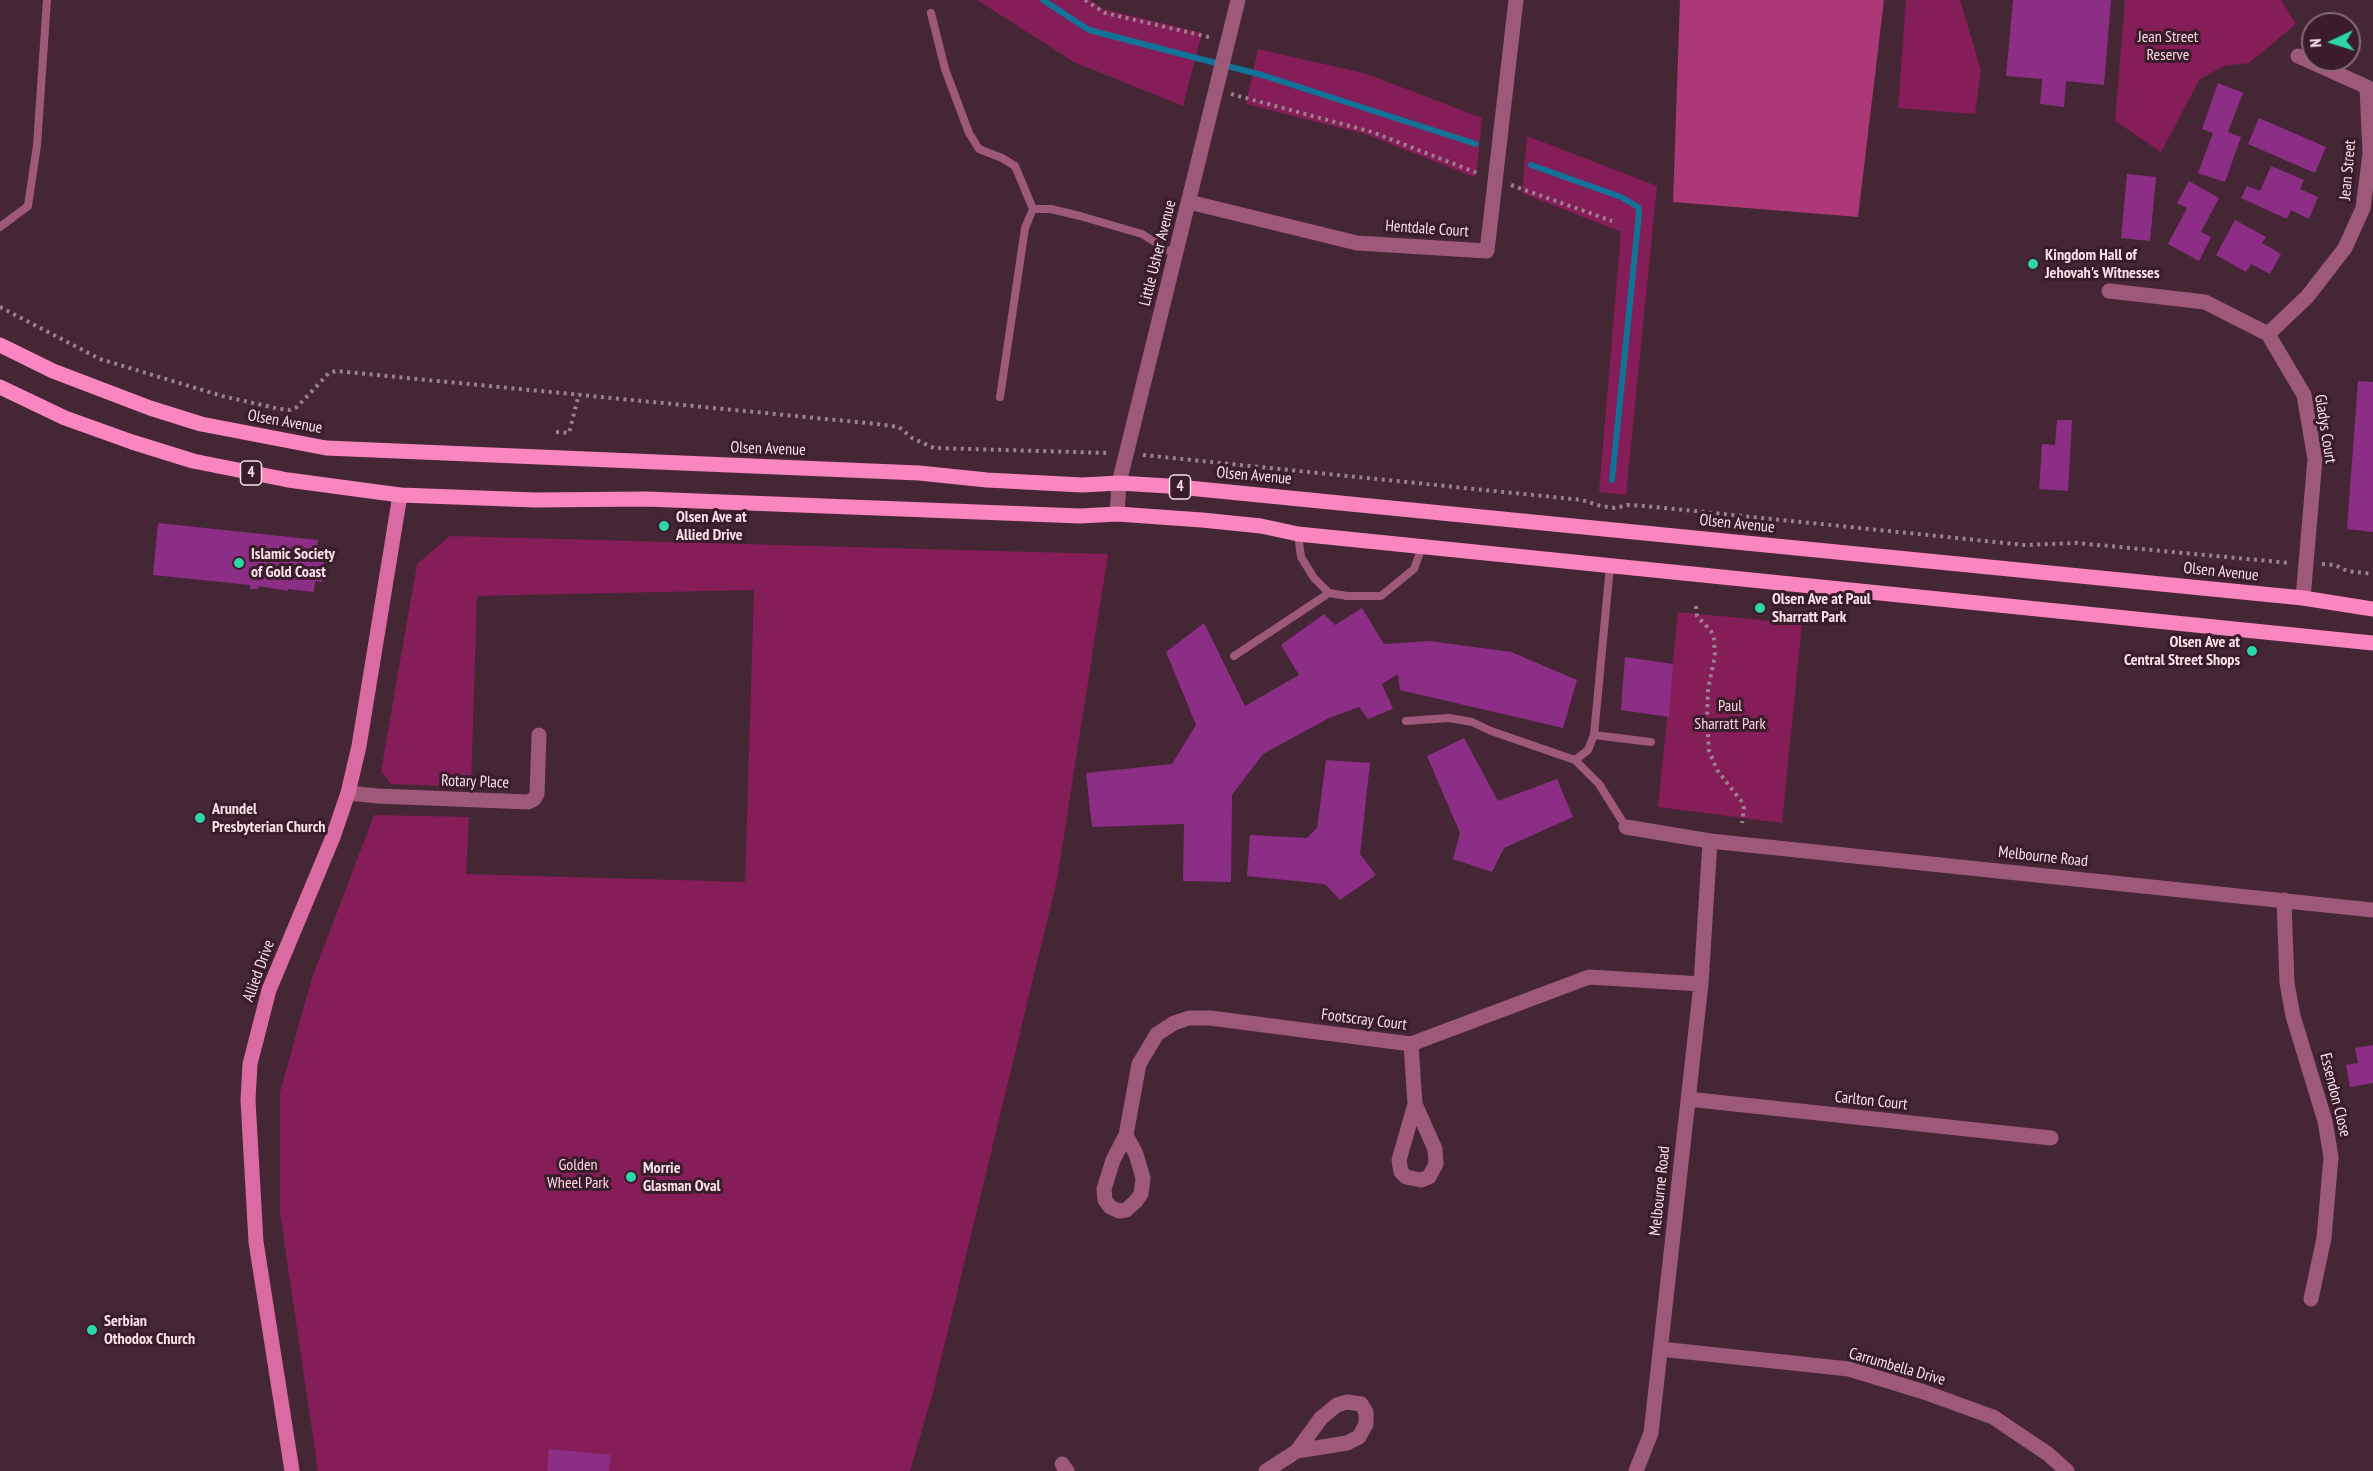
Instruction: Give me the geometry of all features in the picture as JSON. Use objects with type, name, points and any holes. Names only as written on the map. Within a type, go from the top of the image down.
[{"type":"main road","name":"Olsen Avenue","points":[[0,345],[53,371],[159,411],[212,426],[326,448],[919,473],[987,480],[1071,484],[1119,483],[1298,498],[2303,598],[2373,609]]},
{"type":"main road","name":"4","points":[[0,387],[65,418],[193,461],[288,480],[400,495],[535,500],[646,499],[1080,516],[1117,514],[1261,526],[1298,534],[2373,643]]},
{"type":"street","name":"Little Usher Avenue","points":[[1117,514],[1119,483],[1126,453],[1238,0]]},
{"type":"street","name":"Hentdale Court","points":[[1189,202],[1357,243],[1487,251],[1516,0]]},
{"type":"street","name":"Jean Street","points":[[2268,334],[2307,297],[2345,248],[2362,208],[2370,154],[2367,87],[2298,56]]},
{"type":"street","points":[[2109,291],[2205,302],[2268,334]]},
{"type":"street","name":"Gladys Court","points":[[2268,334],[2304,395],[2315,459],[2303,598]]},
{"type":"street","name":"Allied Drive","points":[[292,1471],[256,1242],[248,1100],[250,1064],[269,990],[333,837],[348,793],[359,746],[400,495]]},
{"type":"street","name":"Rotary Place","points":[[348,793],[528,802],[534,800],[537,794],[539,735]]},
{"type":"street","name":"Melbourne Road","points":[[1626,827],[1710,841],[2373,910]]},
{"type":"street","name":"Melbourne Road","points":[[1636,1471],[1651,1434],[1701,984],[1710,841]]},
{"type":"street","name":"Essendon Close","points":[[2284,900],[2284,946],[2293,1016],[2323,1112],[2331,1157],[2324,1238],[2311,1299]]},
{"type":"street","name":"Footscray Court","points":[[1126,1135],[1139,1064],[1157,1034],[1174,1023],[1189,1018],[1210,1018],[1411,1044],[1589,977],[1701,984]]},
{"type":"street","points":[[1411,1044],[1415,1104]]},
{"type":"street","name":"Carlton Court","points":[[1688,1099],[2051,1138]]},
{"type":"street","name":"Carrumbella Drive","points":[[1660,1349],[1849,1369],[1924,1392],[1993,1417],[2048,1454],[2067,1471]]},
{"type":"street","points":[[1266,1471],[1298,1451]]},
{"type":"lane","points":[[0,227],[28,206],[37,145],[47,0]]},
{"type":"lane","points":[[931,14],[945,69],[969,133],[979,149],[1015,166],[1033,209],[1025,228],[1000,397]]},
{"type":"lane","points":[[1033,209],[1051,209],[1142,234],[1176,255]]},
{"type":"lane","points":[[1298,534],[1301,557],[1314,578],[1329,593],[1347,596],[1381,596],[1414,569],[1422,547]]},
{"type":"lane","points":[[1575,759],[1588,750],[1594,735],[1610,566]]},
{"type":"lane","points":[[1234,656],[1329,593]]},
{"type":"lane","points":[[1406,721],[1449,718],[1472,722],[1491,731],[1575,759],[1599,784],[1626,827]]},
{"type":"lane","points":[[1594,735],[1652,742]]},
{"type":"path","points":[[1085,0],[1105,13],[1228,42]]},
{"type":"path","points":[[1216,90],[1372,132],[1487,176]]},
{"type":"path","points":[[1509,184],[1612,222]]},
{"type":"path","points":[[0,307],[100,359],[199,390],[280,409],[290,410],[297,407],[329,373],[336,371],[899,427],[912,438],[934,448],[1126,453],[1582,500],[1615,508],[1645,506],[2025,544],[2077,543],[2335,565],[2347,571],[2373,574]]},
{"type":"path","points":[[556,432],[569,433],[579,394]]},
{"type":"path","points":[[1696,606],[1697,616],[1711,631],[1714,639],[1715,656],[1708,689],[1709,751],[1717,770],[1742,802],[1744,809],[1742,823]]},
{"type":"green space","points":[[977,0],[1090,0],[1103,9],[1202,33],[1183,106],[1074,62]]},
{"type":"green space","points":[[1906,0],[1960,0],[1981,70],[1975,114],[1898,108]]},
{"type":"green space","name":"Jean Street Reserve","points":[[2125,0],[2281,0],[2296,24],[2249,63],[2224,66],[2200,79],[2161,152],[2115,121]]},
{"type":"green space","points":[[1258,49],[1367,74],[1482,118],[1474,177],[1368,135],[1246,104]]},
{"type":"green space","points":[[1527,136],[1657,186],[1626,495],[1599,492],[1621,232],[1522,193]]},
{"type":"green space","name":"Golden Wheel Park","points":[[450,536],[1108,554],[1057,880],[933,1392],[910,1471],[318,1471],[280,1213],[280,1092],[312,978],[374,815],[469,817],[466,874],[745,882],[754,590],[477,596],[471,787],[391,784],[381,771],[417,564]]},
{"type":"green space","name":"Paul Sharratt Park","points":[[1678,612],[1802,624],[1782,823],[1658,807]]},
{"type":"shaded area","points":[[1680,0],[1884,0],[1858,217],[1673,202]]},
{"type":"building","points":[[2013,0],[2111,0],[2104,85],[2066,81],[2064,107],[2040,104],[2042,79],[2006,76]]},
{"type":"building","points":[[2218,83],[2243,93],[2228,132],[2241,137],[2225,182],[2198,173],[2213,133],[2202,129]]},
{"type":"building","points":[[2259,118],[2326,147],[2315,173],[2248,144]]},
{"type":"building","points":[[2271,166],[2304,180],[2300,189],[2318,197],[2309,219],[2291,210],[2287,219],[2241,198],[2247,186],[2260,191]]},
{"type":"building","points":[[2127,174],[2156,177],[2150,241],[2121,238]]},
{"type":"building","points":[[2189,181],[2219,198],[2201,232],[2211,237],[2199,261],[2168,244],[2187,208],[2177,203]]},
{"type":"building","points":[[2235,220],[2266,237],[2262,243],[2281,254],[2270,274],[2251,264],[2246,272],[2216,255]]},
{"type":"building","points":[[2358,381],[2373,382],[2373,532],[2347,529]]},
{"type":"building","points":[[2057,420],[2072,420],[2068,491],[2039,489],[2042,444],[2055,445]]},
{"type":"building","name":"Islamic Society of Gold Coast","points":[[158,523],[318,540],[317,551],[325,551],[322,582],[315,581],[314,592],[288,589],[288,591],[259,586],[258,589],[250,589],[250,585],[153,575]]},
{"type":"building","points":[[1362,608],[1384,644],[1429,641],[1511,652],[1577,680],[1563,728],[1400,690],[1398,674],[1382,684],[1393,709],[1368,719],[1359,707],[1329,718],[1263,754],[1232,795],[1231,882],[1183,881],[1184,824],[1092,827],[1086,773],[1172,764],[1196,725],[1166,652],[1204,623],[1245,706],[1299,675],[1281,645],[1324,614],[1335,625]]},
{"type":"building","points":[[1625,657],[1673,664],[1669,717],[1621,710]]},
{"type":"building","points":[[1464,738],[1498,801],[1557,779],[1573,817],[1504,848],[1492,872],[1453,859],[1460,833],[1427,756]]},
{"type":"building","points":[[1326,760],[1370,763],[1360,854],[1376,875],[1340,900],[1325,884],[1247,876],[1250,835],[1307,838],[1317,828]]},
{"type":"building","points":[[2373,1045],[2373,1083],[2350,1087],[2346,1065],[2358,1063],[2355,1048]]},
{"type":"building","points":[[549,1449],[611,1455],[609,1471],[547,1471]]},
{"type":"waterway","points":[[1043,0],[1089,30],[1262,75],[1476,144]]},
{"type":"waterway","points":[[1531,165],[1621,197],[1638,207],[1612,480]]},
{"type":"place","name":"Kingdom Hall of Jehovah's Witnesses","points":[[2033,264]]},
{"type":"place","name":"Olsen Ave at Allied Drive","points":[[664,526]]},
{"type":"place","name":"Islamic Society of Gold Coast","points":[[239,563]]},
{"type":"place","name":"Olsen Ave at Paul Sharratt Park","points":[[1760,608]]},
{"type":"place","name":"Olsen Ave at Central Street Shops","points":[[2252,651]]},
{"type":"place","name":"Arundel Presbyterian Church","points":[[200,818]]},
{"type":"place","name":"Morrie Glasman Oval","points":[[631,1177]]},
{"type":"place","name":"Serbian Othodox Church","points":[[92,1330]]}]
